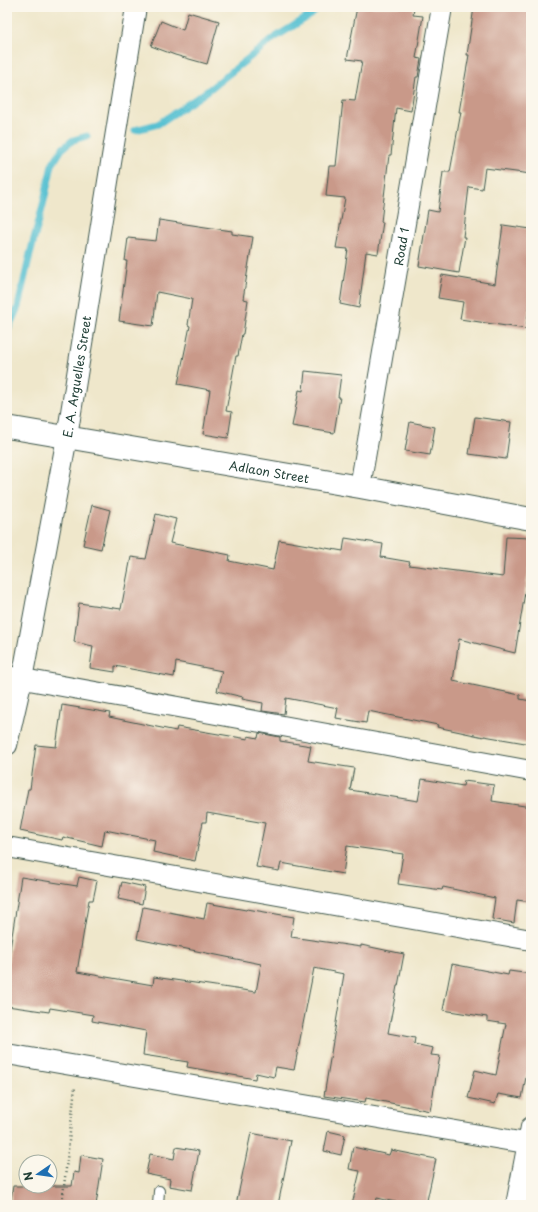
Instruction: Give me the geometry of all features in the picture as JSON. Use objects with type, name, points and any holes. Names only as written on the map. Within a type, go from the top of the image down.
[{"type":"street","name":"E. A. Arguelles Street","points":[[7,745],[15,678],[67,437],[136,7]]},
{"type":"street","name":"Road 1","points":[[360,486],[442,7]]},
{"type":"street","name":"Adlaon Street","points":[[7,427],[360,486],[531,519]]},
{"type":"street","points":[[15,678],[531,771]]},
{"type":"street","points":[[7,847],[531,940]]},
{"type":"street","points":[[7,1054],[77,1067],[530,1138],[516,1205]]},
{"type":"lane","points":[[158,1205],[159,1191]]},
{"type":"path","points":[[62,1205],[77,1067]]},
{"type":"building","points":[[357,7],[414,7],[413,15],[423,16],[416,58],[421,59],[418,77],[416,77],[411,111],[396,108],[378,254],[366,252],[359,308],[340,304],[348,249],[336,248],[345,198],[326,196],[329,166],[336,166],[343,100],[355,101],[362,61],[347,59]]},
{"type":"building","points":[[474,7],[531,7],[531,174],[485,168],[482,189],[469,187],[463,237],[465,237],[459,273],[419,266],[428,210],[438,212],[443,172],[450,172],[461,112],[459,112],[469,55],[467,55]]},
{"type":"building","points":[[188,12],[219,21],[207,64],[175,55],[151,46],[161,21],[183,30]]},
{"type":"building","points":[[159,220],[232,231],[232,234],[253,237],[243,299],[248,300],[243,334],[238,356],[236,356],[226,411],[232,412],[228,438],[203,434],[210,390],[178,384],[190,326],[188,325],[192,299],[157,292],[153,326],[119,321],[127,261],[125,261],[128,238],[156,241]]},
{"type":"building","points":[[503,225],[531,229],[531,296],[526,329],[460,319],[463,302],[438,298],[442,275],[495,284]]},
{"type":"building","points":[[305,371],[341,375],[338,397],[340,397],[334,433],[292,426],[299,390],[303,391]]},
{"type":"building","points":[[475,417],[511,422],[506,459],[469,454]]},
{"type":"building","points":[[410,422],[435,427],[430,455],[405,451]]},
{"type":"building","points":[[92,505],[110,510],[101,549],[83,545]]},
{"type":"building","points":[[156,514],[176,519],[170,543],[230,555],[229,561],[273,570],[279,540],[343,551],[345,538],[383,544],[381,557],[410,562],[409,565],[503,577],[506,537],[531,538],[531,568],[529,568],[515,653],[459,639],[453,681],[520,695],[520,699],[531,701],[531,744],[484,737],[437,727],[438,725],[368,711],[366,723],[336,718],[338,708],[286,698],[284,714],[262,711],[263,703],[242,699],[243,697],[217,691],[222,671],[176,662],[174,677],[115,666],[115,672],[90,668],[93,646],[74,642],[79,603],[121,609],[131,557],[146,559]]},
{"type":"building","points":[[62,705],[110,713],[109,717],[176,731],[177,727],[248,739],[248,736],[258,738],[259,733],[280,737],[280,741],[311,746],[308,761],[354,768],[350,790],[418,801],[422,779],[463,786],[464,781],[494,785],[492,801],[531,807],[531,902],[517,900],[514,923],[492,919],[495,898],[443,887],[442,890],[398,884],[403,854],[347,846],[343,874],[281,863],[279,871],[256,867],[265,823],[207,813],[206,822],[203,822],[195,861],[153,852],[155,840],[105,830],[102,846],[63,837],[62,840],[20,831],[28,789],[30,789],[36,745],[56,747]]},
{"type":"building","points":[[21,877],[77,886],[79,877],[97,881],[93,900],[89,900],[77,972],[153,985],[154,977],[256,992],[261,964],[137,939],[143,907],[204,919],[207,903],[294,917],[291,937],[361,947],[361,945],[404,954],[388,1033],[415,1038],[414,1044],[433,1048],[431,1055],[440,1056],[430,1111],[366,1098],[365,1102],[324,1096],[344,974],[314,968],[294,1070],[276,1067],[274,1077],[256,1073],[255,1079],[187,1067],[188,1062],[143,1055],[146,1031],[92,1021],[93,1015],[50,1008],[49,1012],[7,1006],[7,969]]},
{"type":"building","points":[[122,882],[145,887],[142,904],[118,899]]},
{"type":"building","points":[[452,964],[508,975],[509,971],[531,974],[531,1061],[529,1073],[527,1072],[522,1098],[498,1094],[495,1104],[468,1098],[475,1070],[496,1075],[506,1024],[487,1021],[487,1017],[443,1010]]},
{"type":"building","points":[[328,1131],[345,1135],[341,1155],[324,1151]]},
{"type":"building","points":[[251,1133],[291,1141],[278,1205],[236,1205]]},
{"type":"building","points":[[176,1147],[199,1151],[192,1190],[169,1186],[170,1179],[146,1174],[150,1154],[174,1159]]},
{"type":"building","points":[[353,1147],[389,1155],[391,1150],[436,1159],[426,1205],[409,1205],[377,1198],[375,1205],[352,1205],[360,1171],[349,1169]]},
{"type":"building","points":[[81,1155],[103,1159],[96,1205],[10,1205],[13,1186],[18,1186],[18,1194],[58,1194],[58,1186],[72,1186],[74,1172],[79,1173]]},
{"type":"waterway","points":[[135,130],[158,124],[206,92],[274,38],[311,15],[320,7]]},
{"type":"waterway","points":[[7,331],[18,307],[52,165],[62,149],[73,140],[87,136]]}]
